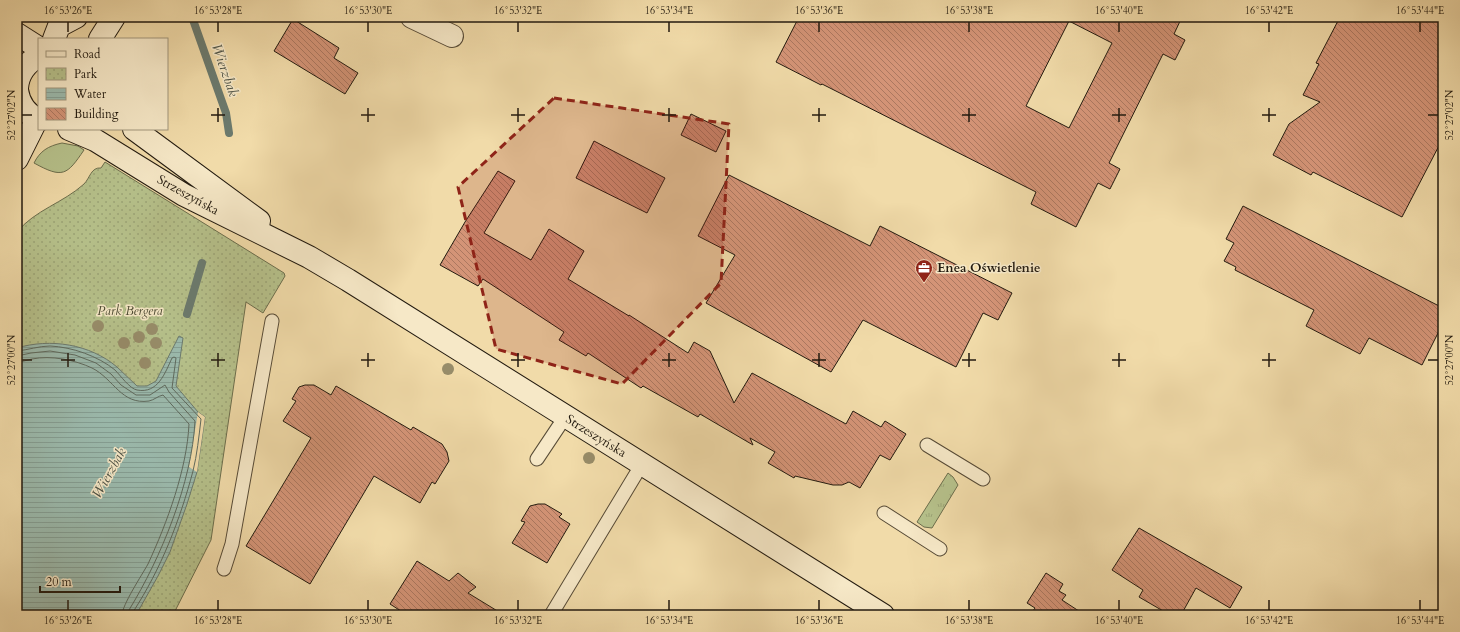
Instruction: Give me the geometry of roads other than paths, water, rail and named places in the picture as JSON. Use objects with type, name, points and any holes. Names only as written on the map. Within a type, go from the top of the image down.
[{"type":"street","points":[[54,38],[58,26],[76,17]]},
{"type":"street","points":[[101,38],[114,17]]},
{"type":"street","points":[[412,17],[452,36]]},
{"type":"street","points":[[17,34],[38,47]]},
{"type":"street","points":[[17,159],[38,119],[29,114],[18,99],[18,81],[20,73],[28,63],[38,57]]},
{"type":"street","name":"Strzeszyńska","points":[[71,130],[95,140],[184,195],[309,257]]},
{"type":"street","name":"Strzeszyńska","points":[[135,130],[309,257],[883,615]]},
{"type":"lane","points":[[224,569],[232,544],[272,321]]},
{"type":"lane","points":[[537,460],[565,416]]},
{"type":"lane","points":[[927,445],[983,479]]},
{"type":"lane","points":[[551,615],[642,464]]},
{"type":"lane","points":[[884,513],[940,549]]},
{"type":"water","points":[[179,336],[183,338],[176,386],[198,412],[205,417],[197,472],[170,552],[136,615],[17,615],[17,348],[30,345],[56,344],[82,348],[106,359],[137,386],[147,386],[156,381]]},
{"type":"waterway","name":"Wierzbak","points":[[192,17],[226,113],[229,133]]},
{"type":"waterway","name":"Wierzbak","points":[[187,314],[202,263]]},
{"type":"place","name":"Enea Oświetlenie","points":[[924,283]]},
{"type":"park label","name":"Park Bergera","points":[[130,311]]}]
